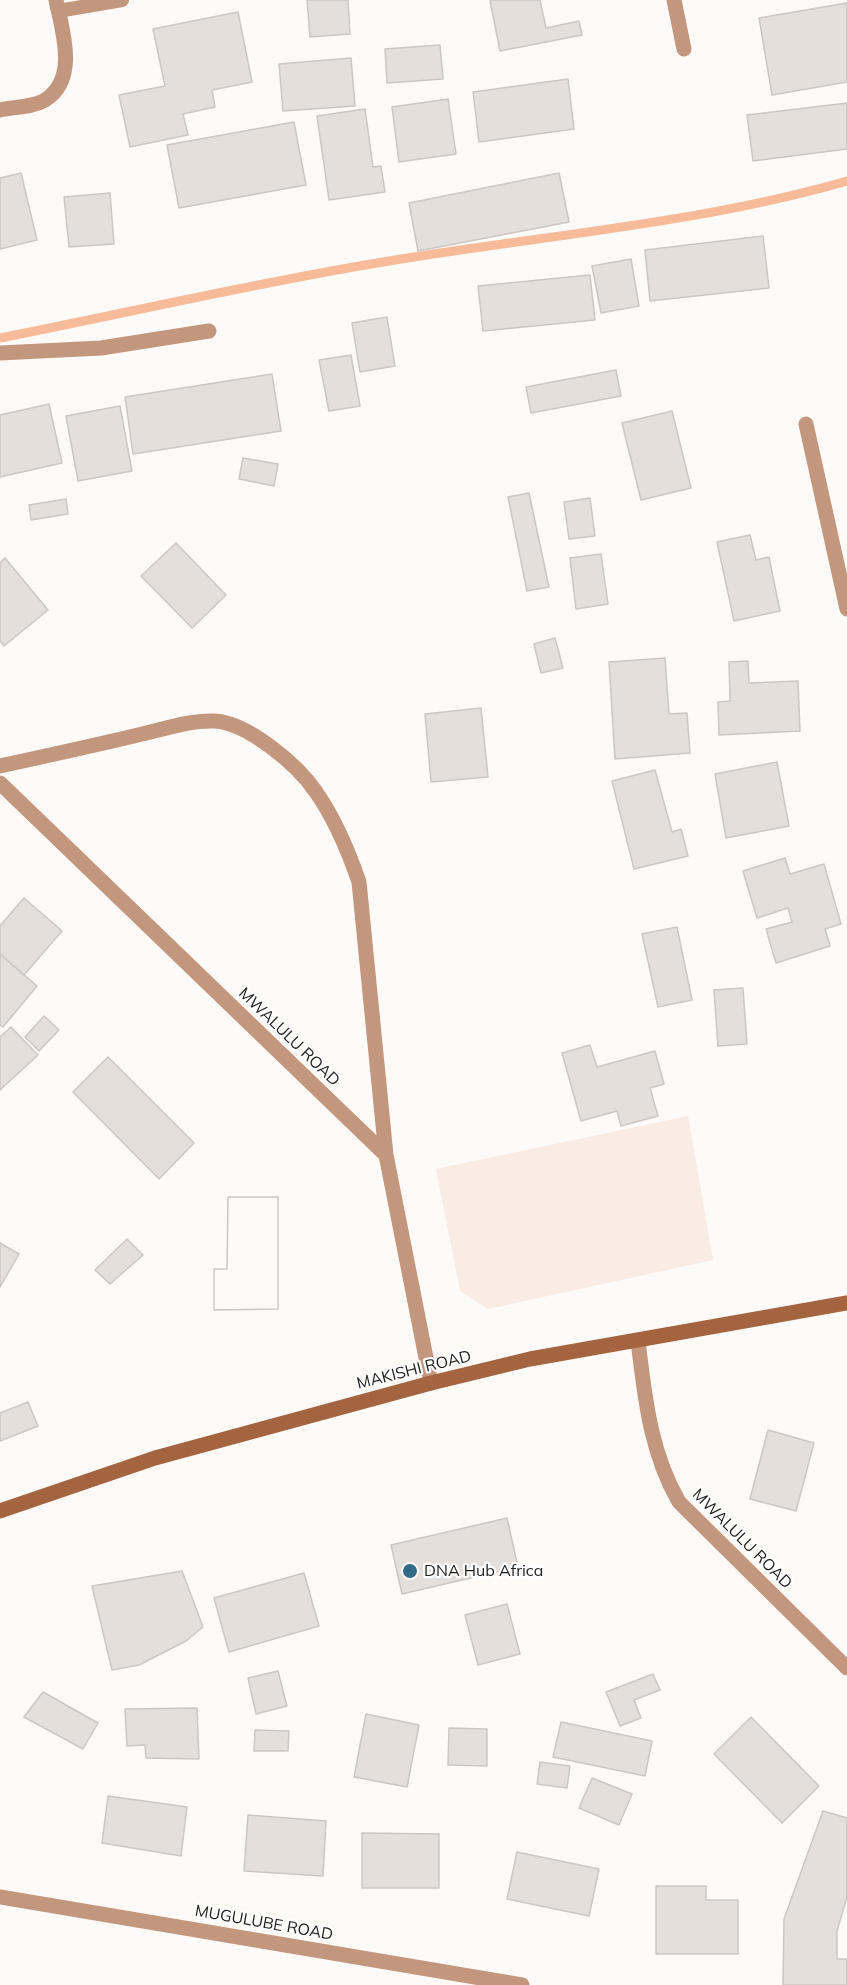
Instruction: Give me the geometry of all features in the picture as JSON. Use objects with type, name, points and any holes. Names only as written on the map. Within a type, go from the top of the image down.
[{"type":"main road","name":"MAKISHI ROAD","points":[[0,1511],[155,1458],[431,1383],[530,1359],[847,1303]]},
{"type":"street","points":[[674,0],[684,49]]},
{"type":"street","points":[[0,110],[44,101],[56,90],[66,68],[66,54],[57,6]]},
{"type":"street","points":[[0,353],[101,348],[209,331]]},
{"type":"street","points":[[806,424],[847,609]]},
{"type":"street","points":[[0,766],[178,726],[214,721],[237,726],[260,739],[294,768],[315,790],[348,848],[360,882],[386,1155],[431,1383]]},
{"type":"street","name":"MWALULU ROAD","points":[[0,783],[386,1155]]},
{"type":"street","name":"MWALULU ROAD","points":[[638,1341],[647,1417],[666,1479],[679,1502],[847,1668]]},
{"type":"street","name":"MUGULUBE ROAD","points":[[0,1897],[522,1985]]},
{"type":"lane","points":[[57,6],[123,0]]},
{"type":"shaded area","points":[[688,1116],[713,1260],[488,1309],[460,1291],[436,1169]]},
{"type":"building","points":[[307,0],[348,0],[350,34],[310,37]]},
{"type":"building","points":[[490,0],[540,0],[546,28],[579,21],[582,35],[500,51]]},
{"type":"building","points":[[847,3],[847,82],[772,95],[759,18]]},
{"type":"building","points":[[238,12],[252,82],[212,90],[215,107],[183,114],[188,135],[130,147],[119,95],[165,86],[153,29]]},
{"type":"building","points":[[440,45],[443,79],[387,83],[385,49]]},
{"type":"building","points":[[351,58],[355,106],[283,111],[279,64]]},
{"type":"building","points":[[568,79],[574,129],[479,142],[473,92]]},
{"type":"building","points":[[448,99],[456,154],[399,162],[392,107]]},
{"type":"building","points":[[847,103],[847,149],[753,161],[747,115]]},
{"type":"building","points":[[365,109],[373,167],[381,166],[385,192],[329,200],[317,116]]},
{"type":"building","points":[[294,122],[306,185],[179,208],[167,145]]},
{"type":"building","points":[[21,173],[37,240],[0,249],[0,178]]},
{"type":"building","points":[[559,173],[569,222],[418,251],[409,203]]},
{"type":"building","points":[[110,193],[114,244],[69,247],[64,197]]},
{"type":"building","points":[[763,236],[769,288],[650,301],[645,250]]},
{"type":"building","points":[[631,259],[639,306],[601,313],[592,266]]},
{"type":"building","points":[[590,275],[595,320],[483,331],[478,286]]},
{"type":"building","points":[[387,317],[395,366],[360,372],[352,323]]},
{"type":"building","points":[[351,355],[360,406],[329,411],[319,360]]},
{"type":"building","points":[[616,370],[621,396],[531,413],[526,387]]},
{"type":"building","points":[[272,374],[281,431],[133,454],[125,397]]},
{"type":"building","points":[[49,404],[62,463],[0,477],[0,415]]},
{"type":"building","points":[[120,406],[132,471],[78,481],[66,416]]},
{"type":"building","points":[[672,411],[691,488],[641,500],[622,423]]},
{"type":"building","points":[[243,458],[278,464],[274,486],[239,479]]},
{"type":"building","points":[[529,493],[549,587],[527,591],[508,497]]},
{"type":"building","points":[[590,498],[595,536],[569,539],[564,502]]},
{"type":"building","points":[[66,499],[68,514],[31,520],[29,505]]},
{"type":"building","points":[[750,535],[756,560],[769,557],[780,611],[734,621],[717,542]]},
{"type":"building","points":[[176,543],[226,595],[192,628],[141,576]]},
{"type":"building","points":[[601,554],[608,604],[576,609],[570,558]]},
{"type":"building","points":[[5,558],[48,610],[4,646],[0,641],[0,563]]},
{"type":"building","points":[[555,638],[563,668],[541,673],[534,644]]},
{"type":"building","points":[[665,658],[669,714],[687,713],[690,753],[615,759],[609,662]]},
{"type":"building","points":[[748,661],[749,683],[798,681],[800,731],[719,735],[718,702],[730,701],[729,662]]},
{"type":"building","points":[[481,708],[488,777],[431,782],[425,714]]},
{"type":"building","points":[[777,762],[789,826],[726,838],[715,774]]},
{"type":"building","points":[[655,770],[672,832],[681,829],[688,856],[634,869],[612,781]]},
{"type":"building","points":[[785,858],[790,874],[824,864],[841,924],[825,929],[830,946],[776,963],[766,929],[792,922],[788,908],[757,918],[743,871]]},
{"type":"building","points":[[24,898],[62,931],[24,975],[0,954],[0,926]]},
{"type":"building","points":[[677,927],[692,1000],[658,1007],[642,934]]},
{"type":"building","points":[[0,954],[37,986],[3,1027],[0,1025]]},
{"type":"building","points":[[743,988],[747,1044],[718,1046],[714,990]]},
{"type":"building","points":[[44,1016],[59,1030],[39,1051],[25,1037]]},
{"type":"building","points":[[11,1027],[38,1055],[0,1090],[0,1037]]},
{"type":"building","points":[[590,1045],[597,1067],[655,1051],[664,1084],[650,1088],[658,1116],[621,1126],[617,1111],[581,1121],[562,1053]]},
{"type":"building","points":[[108,1057],[194,1143],[159,1179],[73,1092]]},
{"type":"building","points":[[228,1197],[278,1197],[278,1309],[214,1310],[214,1269],[227,1269]]},
{"type":"building","points":[[228,1197],[278,1197],[278,1309],[214,1310],[214,1269],[227,1269]]},
{"type":"building","points":[[127,1239],[143,1255],[110,1284],[95,1270]]},
{"type":"building","points":[[0,1243],[19,1254],[0,1287]]},
{"type":"building","points":[[28,1402],[38,1426],[0,1441],[0,1413]]},
{"type":"building","points":[[768,1430],[814,1443],[796,1511],[750,1499]]},
{"type":"building","points":[[507,1518],[518,1567],[402,1594],[391,1545]]},
{"type":"building","points":[[182,1571],[203,1627],[186,1641],[139,1665],[112,1670],[92,1586]]},
{"type":"building","points":[[304,1573],[319,1626],[229,1652],[214,1598]]},
{"type":"building","points":[[507,1604],[520,1654],[478,1665],[465,1615]]},
{"type":"building","points":[[278,1671],[287,1706],[256,1714],[248,1678]]},
{"type":"building","points":[[653,1674],[660,1690],[634,1700],[641,1718],[620,1726],[606,1692]]},
{"type":"building","points":[[43,1692],[98,1723],[83,1749],[24,1717]]},
{"type":"building","points":[[197,1708],[199,1759],[146,1758],[145,1745],[127,1746],[125,1709]]},
{"type":"building","points":[[366,1714],[419,1725],[407,1787],[354,1777]]},
{"type":"building","points":[[751,1717],[819,1786],[782,1823],[714,1754]]},
{"type":"building","points":[[561,1722],[652,1741],[645,1776],[553,1757]]},
{"type":"building","points":[[449,1728],[487,1729],[487,1766],[448,1765]]},
{"type":"building","points":[[255,1730],[289,1731],[288,1751],[254,1751]]},
{"type":"building","points":[[540,1762],[570,1766],[567,1788],[537,1784]]},
{"type":"building","points":[[592,1778],[632,1794],[619,1825],[579,1808]]},
{"type":"building","points":[[108,1796],[187,1807],[181,1856],[102,1843]]},
{"type":"building","points":[[823,1811],[847,1818],[847,1897],[837,1931],[837,1959],[847,1959],[847,1985],[783,1985],[784,1919]]},
{"type":"building","points":[[248,1815],[326,1821],[323,1876],[244,1871]]},
{"type":"building","points":[[362,1833],[439,1834],[439,1888],[362,1888]]},
{"type":"building","points":[[517,1852],[599,1869],[589,1916],[507,1899]]},
{"type":"building","points":[[656,1886],[706,1886],[706,1900],[738,1900],[738,1954],[656,1954]]},
{"type":"waterway","points":[[0,338],[335,270],[675,219],[790,196],[847,181]]},
{"type":"place","name":"DNA Hub Africa","points":[[410,1571]]}]
